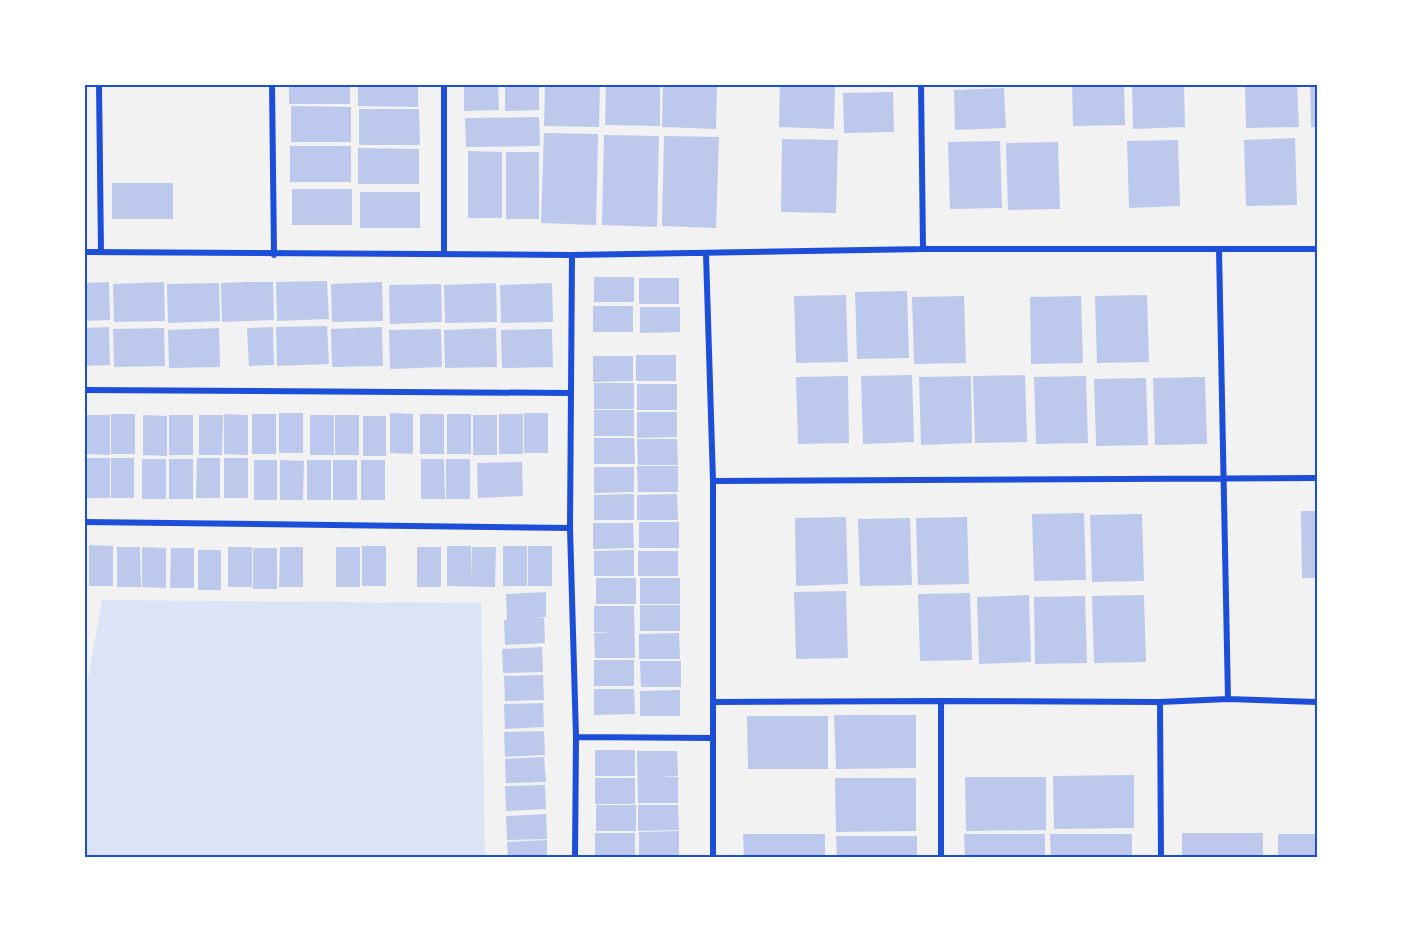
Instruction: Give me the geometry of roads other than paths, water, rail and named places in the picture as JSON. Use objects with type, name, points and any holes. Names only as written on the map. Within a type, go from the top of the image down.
[{"type":"street","points":[[99,84],[101,252]]},
{"type":"street","points":[[272,84],[274,255]]},
{"type":"street","points":[[444,84],[444,254]]},
{"type":"street","points":[[921,84],[923,249]]},
{"type":"street","points":[[84,252],[274,255],[572,255],[923,249],[1317,249]]},
{"type":"street","points":[[1219,249],[1228,699]]},
{"type":"street","points":[[706,254],[713,481],[713,858]]},
{"type":"street","points":[[572,255],[570,528],[576,737],[575,858]]},
{"type":"street","points":[[84,390],[570,393]]},
{"type":"street","points":[[713,481],[1317,478]]},
{"type":"street","points":[[84,522],[570,528]]},
{"type":"street","points":[[712,702],[1160,702],[1228,699],[1317,702]]},
{"type":"street","points":[[941,701],[941,858]]},
{"type":"street","points":[[1160,702],[1161,858]]},
{"type":"street","points":[[576,737],[713,738]]}]
